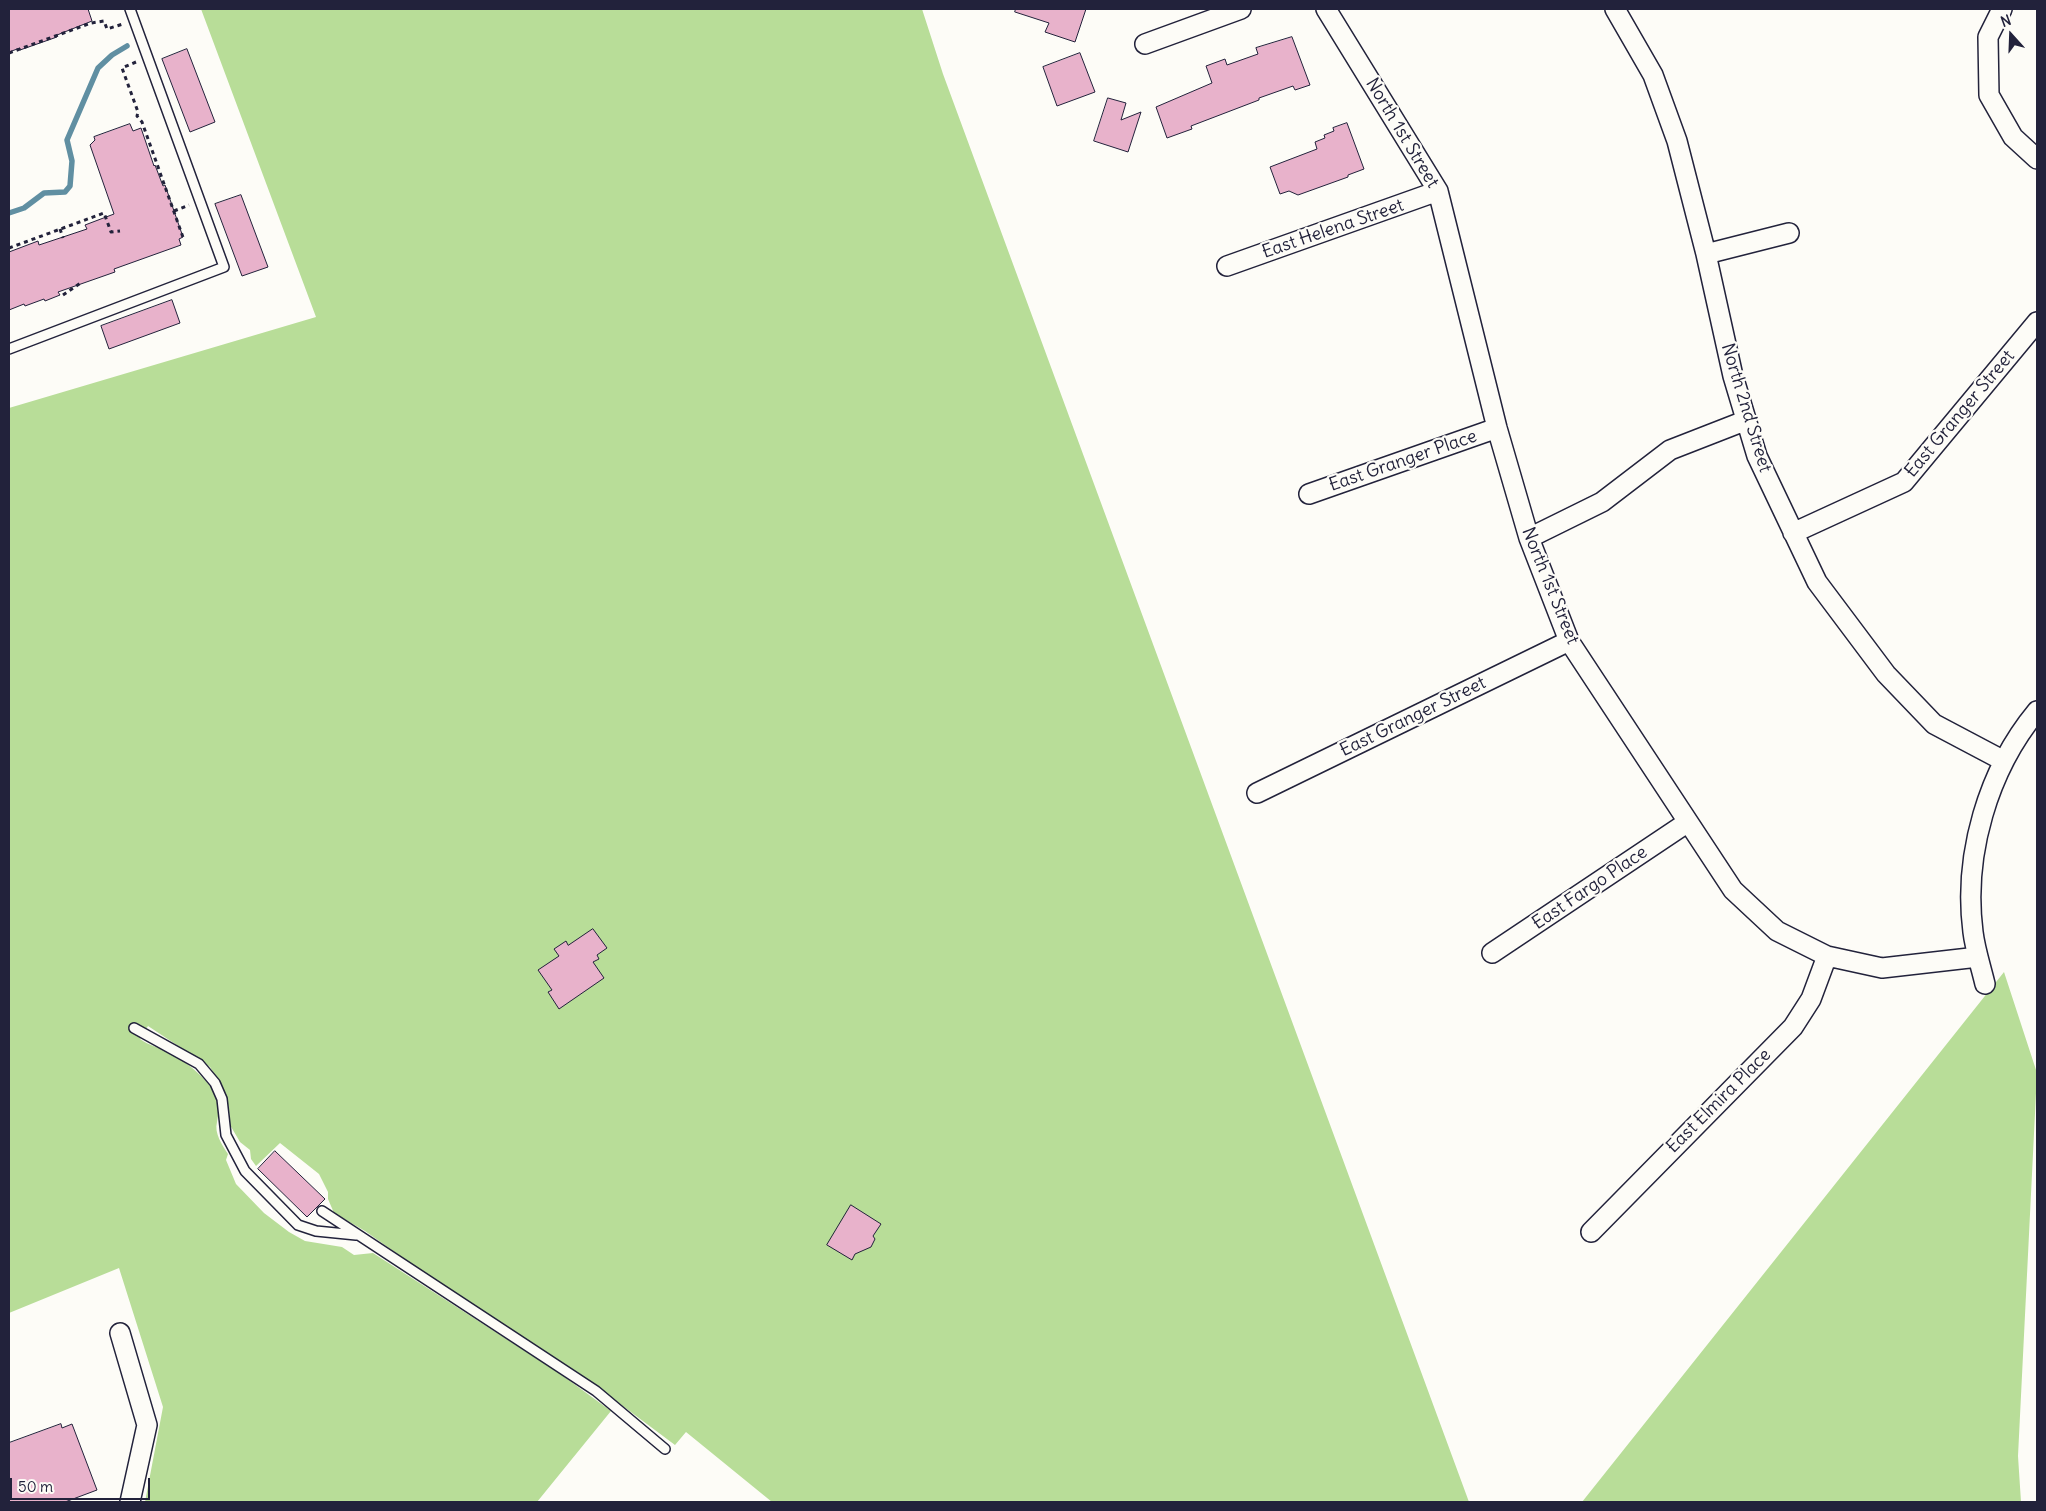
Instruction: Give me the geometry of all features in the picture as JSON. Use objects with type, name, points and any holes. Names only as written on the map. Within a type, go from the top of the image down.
[{"type":"street","points":[[1144,44],[1241,9]]},
{"type":"street","name":"North 1st Street","points":[[1326,9],[1438,192],[1497,428],[1529,538],[1568,641],[1733,890],[1777,931],[1827,956],[1882,968],[1978,957]]},
{"type":"street","name":"North 2nd Street","points":[[1615,9],[1653,75],[1677,141],[1706,254],[1733,376],[1757,456],[1816,582],[1886,674],[1934,724],[2004,761]]},
{"type":"street","points":[[2002,9],[1988,37],[1989,95],[2012,137],[2037,159]]},
{"type":"street","name":"East Helena Street","points":[[1227,266],[1438,192]]},
{"type":"street","points":[[1706,254],[1789,233]]},
{"type":"street","name":"East Granger Street","points":[[1793,533],[1904,482],[2037,322]]},
{"type":"street","points":[[1529,538],[1602,502],[1670,450],[1747,420]]},
{"type":"street","name":"East Granger Place","points":[[1308,494],[1497,428]]},
{"type":"street","name":"East Granger Street","points":[[1257,793],[1568,641]]},
{"type":"street","points":[[1984,984],[1973,932],[1971,885],[1977,842],[1992,786],[2021,731],[2037,711]]},
{"type":"street","name":"East Fargo Place","points":[[1492,953],[1688,822]]},
{"type":"street","name":"East Elmira Place","points":[[1590,1232],[1793,1027],[1812,999],[1827,956]]},
{"type":"street","points":[[120,1333],[147,1425],[130,1502]]},
{"type":"lane","points":[[9,349],[224,267],[130,9]]},
{"type":"lane","points":[[134,1028],[199,1064],[215,1083],[222,1099],[226,1135],[245,1171],[298,1225],[316,1231],[359,1235]]},
{"type":"lane","points":[[322,1211],[596,1391],[665,1448]]},
{"type":"path","points":[[9,53],[91,23],[104,21],[107,29],[123,24],[126,32]]},
{"type":"path","points":[[134,54],[137,62],[122,68],[184,240]]},
{"type":"path","points":[[174,211],[189,205]]},
{"type":"path","points":[[9,248],[104,213],[111,232],[120,231]]},
{"type":"path","points":[[60,229],[63,238]]},
{"type":"path","points":[[63,294],[82,282]]},
{"type":"green space","points":[[201,9],[922,9],[943,74],[1469,1502],[772,1502],[686,1432],[675,1445],[580,1374],[437,1282],[365,1231],[334,1213],[328,1199],[328,1192],[319,1174],[280,1143],[256,1166],[251,1159],[250,1150],[240,1142],[230,1125],[229,1108],[222,1087],[210,1067],[148,1026],[140,1039],[183,1061],[205,1080],[216,1095],[219,1110],[216,1126],[221,1143],[228,1154],[226,1160],[236,1184],[264,1213],[289,1232],[305,1241],[342,1247],[354,1255],[373,1253],[559,1373],[611,1411],[537,1502],[145,1502],[163,1407],[119,1268],[9,1313],[9,408],[316,317]]},
{"type":"green space","points":[[2004,972],[2037,1073],[2018,1456],[2021,1502],[1582,1502]]},
{"type":"building","points":[[9,9],[88,9],[92,21],[57,35],[57,37],[9,52]]},
{"type":"building","points":[[1016,9],[1086,9],[1075,42],[1045,32],[1049,23],[1015,12]]},
{"type":"building","points":[[1292,37],[1310,85],[1295,90],[1293,86],[1259,98],[1259,100],[1191,126],[1192,129],[1167,138],[1156,107],[1212,83],[1206,66],[1225,59],[1227,65],[1258,54],[1256,48]]},
{"type":"building","points":[[187,49],[215,122],[190,132],[162,59]]},
{"type":"building","points":[[1080,53],[1095,92],[1057,106],[1043,67]]},
{"type":"building","points":[[1108,98],[1126,103],[1121,120],[1141,112],[1128,152],[1094,141]]},
{"type":"building","points":[[1347,123],[1364,169],[1348,175],[1348,177],[1298,195],[1289,191],[1280,194],[1270,167],[1317,149],[1315,142],[1325,138],[1324,135],[1334,131],[1333,128]]},
{"type":"building","points":[[130,124],[133,131],[141,128],[154,166],[163,186],[165,185],[183,237],[179,239],[181,245],[114,269],[115,272],[58,292],[60,295],[45,301],[44,299],[25,306],[24,304],[9,310],[9,252],[38,241],[39,245],[87,229],[85,225],[114,214],[90,145],[95,140],[94,137]]},
{"type":"building","points":[[241,195],[268,267],[242,276],[215,204]]},
{"type":"building","points":[[172,300],[180,323],[109,349],[101,326]]},
{"type":"building","points":[[593,929],[607,948],[597,955],[599,959],[593,962],[604,978],[559,1009],[548,992],[552,990],[538,970],[559,956],[554,949],[566,941],[568,945]]},
{"type":"building","points":[[275,1151],[325,1199],[307,1217],[258,1169]]},
{"type":"building","points":[[851,1205],[881,1224],[873,1236],[875,1239],[871,1247],[855,1254],[852,1260],[827,1245]]},
{"type":"building","points":[[61,1424],[62,1428],[72,1424],[97,1490],[65,1502],[9,1502],[9,1443]]},
{"type":"waterway","points":[[9,213],[24,208],[44,193],[65,192],[70,186],[72,161],[67,140],[98,68],[112,55],[127,46]]}]
